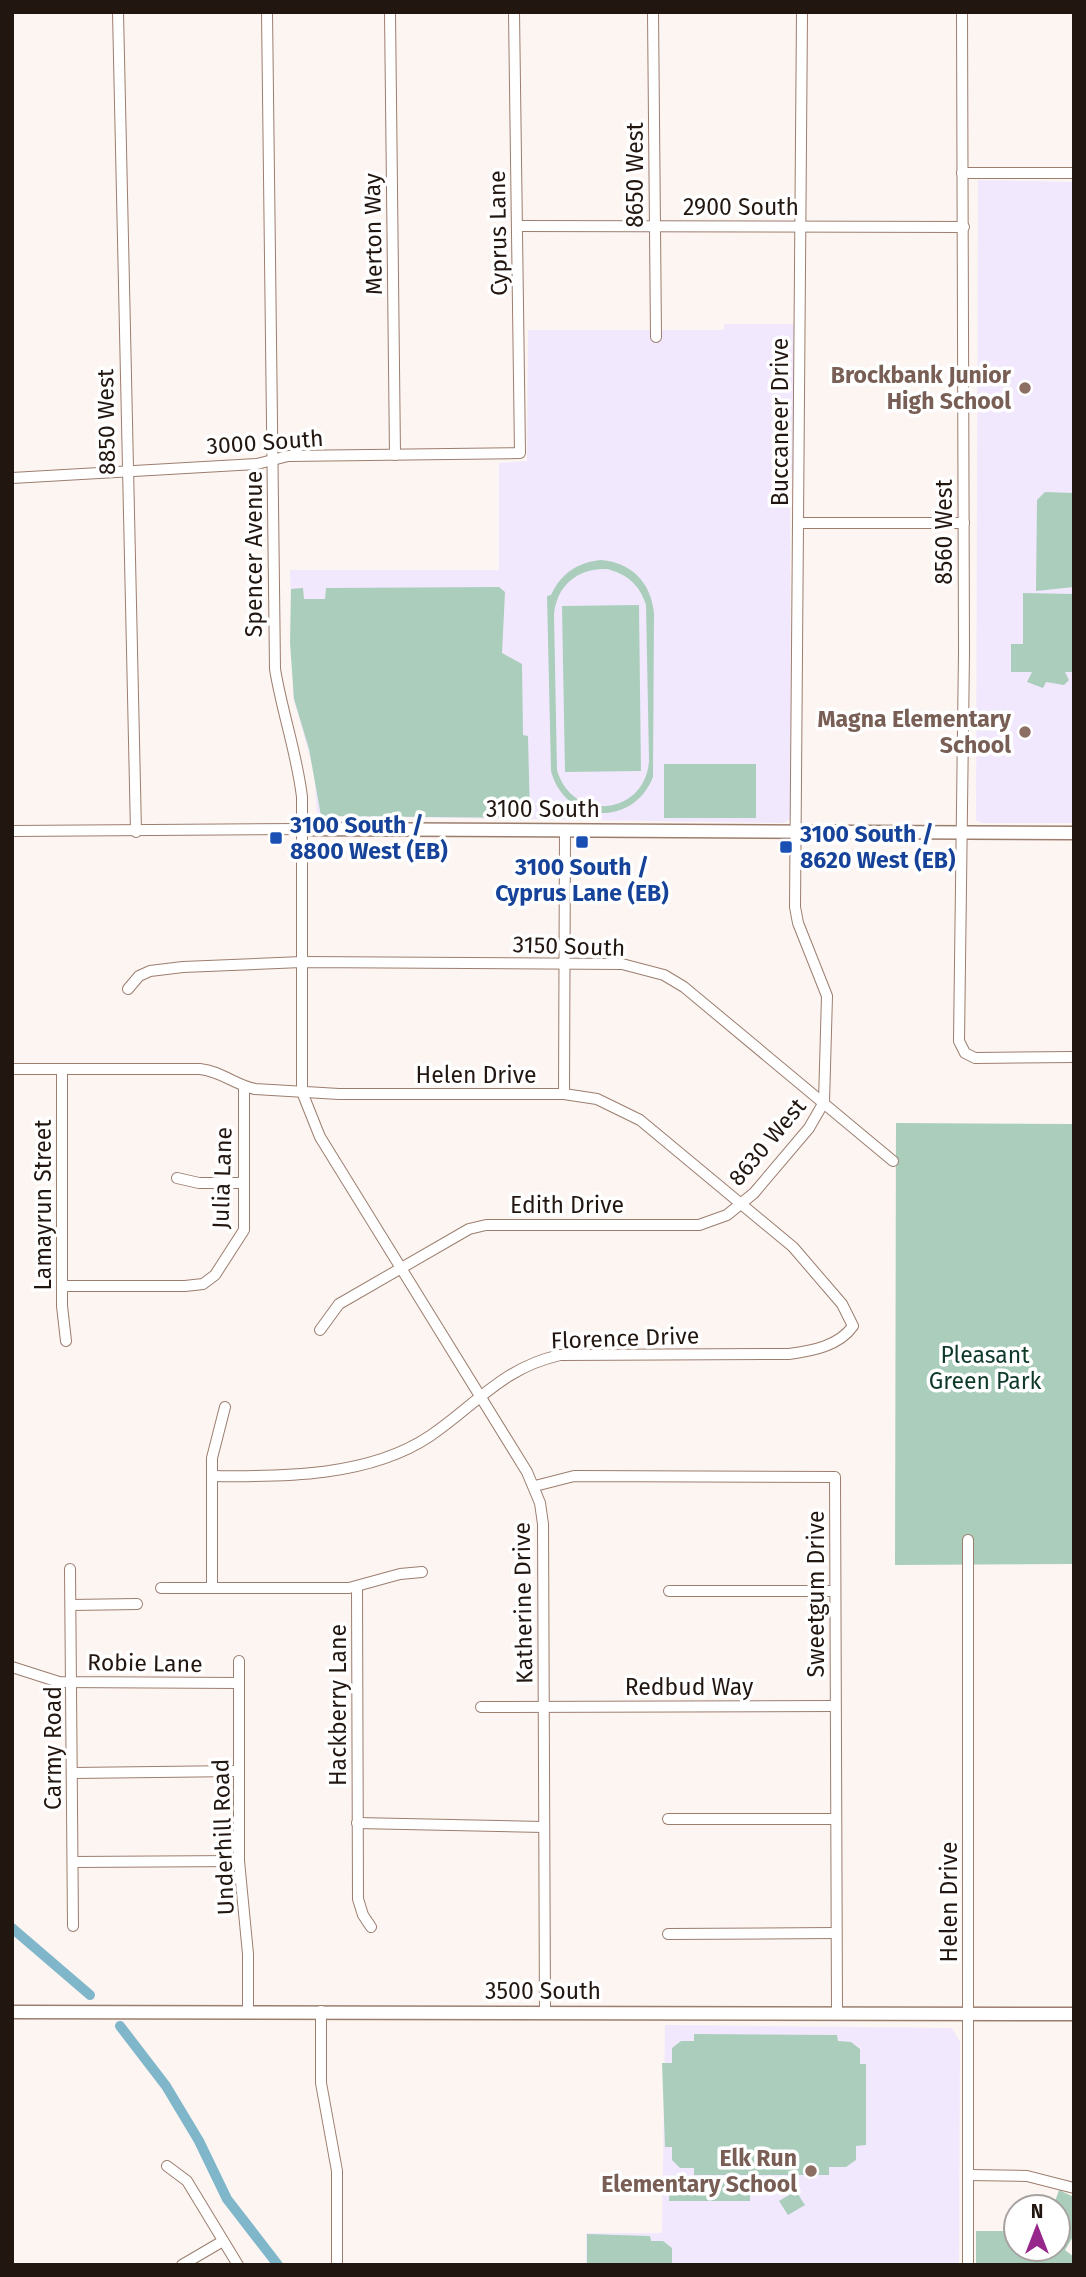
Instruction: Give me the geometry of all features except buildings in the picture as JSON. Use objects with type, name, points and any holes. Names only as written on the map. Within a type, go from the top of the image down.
[{"type":"street","name":"8850 West","points":[[118,12],[136,832]]},
{"type":"street","name":"Spencer Avenue","points":[[267,12],[275,669],[281,709],[299,771],[302,829],[302,1092]]},
{"type":"street","name":"Merton Way","points":[[390,12],[395,455]]},
{"type":"street","name":"Cyprus Lane","points":[[514,12],[520,453]]},
{"type":"street","name":"8650 West","points":[[653,12],[656,337]]},
{"type":"street","name":"Buccaneer Drive","points":[[802,12],[798,832],[795,907],[798,923],[827,996],[824,1102]]},
{"type":"street","name":"8560 West","points":[[962,12],[964,523],[959,1037],[963,1051],[975,1058],[1074,1057]]},
{"type":"street","points":[[962,173],[1074,173]]},
{"type":"street","name":"2900 South","points":[[517,226],[964,227]]},
{"type":"street","name":"3000 South","points":[[12,478],[257,464],[273,459],[520,453]]},
{"type":"street","points":[[799,523],[964,523]]},
{"type":"street","name":"3100 South","points":[[12,831],[302,829],[1074,833]]},
{"type":"street","points":[[564,1094],[565,830]]},
{"type":"street","name":"3150 South","points":[[128,989],[139,976],[167,968],[302,962],[622,964],[664,975],[684,987],[893,1161]]},
{"type":"street","name":"Helen Drive","points":[[12,1069],[200,1069],[223,1074],[244,1087],[302,1092],[564,1094],[597,1099],[634,1116],[739,1206],[793,1247],[842,1304],[853,1326]]},
{"type":"street","name":"Lamayrun Street","points":[[62,1069],[62,1286],[66,1341]]},
{"type":"street","name":"Julia Lane","points":[[62,1286],[185,1286],[209,1280],[242,1235],[244,1087]]},
{"type":"street","name":"Katherine Drive","points":[[302,1092],[320,1137],[535,1486],[543,1524],[545,2012]]},
{"type":"street","name":"8630 West","points":[[739,1206],[809,1128],[824,1102]]},
{"type":"street","points":[[177,1178],[199,1183],[244,1182]]},
{"type":"street","name":"Edith Drive","points":[[320,1331],[339,1304],[454,1235],[486,1225],[699,1225],[714,1221],[739,1206]]},
{"type":"street","name":"Florence Drive","points":[[212,1476],[284,1476],[337,1470],[413,1446],[431,1435],[479,1394],[520,1368],[560,1355],[789,1354],[821,1348],[846,1335],[853,1326]]},
{"type":"street","points":[[212,1588],[214,1439],[225,1407]]},
{"type":"street","name":"Sweetgum Drive","points":[[535,1486],[574,1476],[835,1477],[836,2013]]},
{"type":"street","name":"Helen Drive","points":[[968,1539],[968,2265]]},
{"type":"street","name":"Carmy Road","points":[[71,1569],[73,1926]]},
{"type":"street","points":[[161,1588],[357,1587],[400,1574],[422,1572]]},
{"type":"street","name":"Hackberry Lane","points":[[357,1587],[358,1899],[363,1915],[371,1927]]},
{"type":"street","points":[[669,1591],[835,1591]]},
{"type":"street","points":[[71,1605],[137,1604]]},
{"type":"street","name":"Underhill Road","points":[[239,1661],[239,1861],[248,1954],[248,2011]]},
{"type":"street","name":"Robie Lane","points":[[12,1667],[59,1682],[239,1683]]},
{"type":"street","name":"Redbud Way","points":[[481,1707],[835,1706]]},
{"type":"street","points":[[73,1773],[239,1772]]},
{"type":"street","points":[[668,1819],[836,1819]]},
{"type":"street","points":[[357,1823],[544,1827]]},
{"type":"street","points":[[73,1862],[239,1861]]},
{"type":"street","points":[[668,1934],[836,1933]]},
{"type":"street","points":[[321,2011],[321,2083],[337,2171],[337,2265]]},
{"type":"street","name":"3500 South","points":[[12,2012],[1074,2014]]},
{"type":"street","points":[[167,2166],[187,2181],[239,2265]]},
{"type":"street","points":[[968,2175],[1027,2176],[1072,2184]]},
{"type":"street","points":[[182,2265],[223,2241]]},
{"type":"shaded area","name":"Brockbank Junior High School","points":[[978,180],[1074,182],[1074,823],[982,823],[976,820]]},
{"type":"shaded area","points":[[724,324],[794,324],[794,471],[790,476],[791,817],[785,823],[317,816],[314,771],[293,697],[290,570],[499,570],[499,463],[527,461],[528,330],[724,330]]},
{"type":"shaded area","name":"Elk Run Elementary School","points":[[665,2025],[952,2028],[960,2042],[959,2265],[586,2265],[586,2233],[662,2233]]},
{"type":"green space","points":[[1045,492],[1074,493],[1074,587],[1036,591],[1037,500]]},
{"type":"green space","points":[[600,560],[630,569],[649,592],[654,613],[653,777],[643,794],[631,805],[600,813],[584,810],[570,801],[559,789],[551,771],[547,596],[551,595],[559,581],[570,571]],"holes":[[[597,569],[614,571],[627,577],[636,586],[646,605],[649,761],[645,779],[635,793],[622,802],[607,806],[592,805],[577,799],[565,787],[557,770],[554,614],[559,595],[571,580]]]},
{"type":"green space","points":[[499,587],[505,592],[502,653],[522,664],[523,735],[528,736],[530,818],[321,816],[309,749],[294,699],[290,643],[291,589],[303,588],[304,599],[325,599],[326,588]]},
{"type":"green space","points":[[1023,593],[1074,594],[1074,672],[1065,672],[1069,680],[1064,685],[1046,682],[1043,688],[1027,682],[1032,672],[1011,672],[1011,644],[1023,644]]},
{"type":"green space","points":[[639,605],[641,771],[565,772],[562,606]]},
{"type":"green space","points":[[664,764],[756,764],[756,818],[664,818]]},
{"type":"green space","name":"Pleasant Green Park","points":[[896,1123],[1074,1124],[1074,1564],[895,1565]]},
{"type":"green space","points":[[694,2034],[837,2035],[838,2041],[851,2042],[860,2049],[860,2064],[866,2064],[866,2145],[856,2146],[856,2160],[846,2167],[829,2167],[829,2175],[694,2175],[694,2168],[680,2168],[672,2160],[672,2147],[665,2147],[662,2063],[672,2063],[672,2048],[681,2041],[694,2041]]},
{"type":"green space","points":[[670,2179],[750,2179],[750,2201],[669,2201]]},
{"type":"green space","points":[[796,2191],[805,2205],[788,2215],[779,2201]]},
{"type":"green space","points":[[1072,2196],[1074,2197],[1072,2238]]},
{"type":"green space","points":[[976,2231],[1002,2231],[1002,2263],[1072,2263],[1072,2255],[1074,2265],[976,2265]]},
{"type":"green space","points":[[587,2234],[650,2236],[651,2241],[663,2241],[672,2248],[672,2265],[587,2265]]},
{"type":"waterway","points":[[12,1928],[90,1995]]},
{"type":"waterway","points":[[120,2026],[166,2086],[199,2141],[227,2199],[278,2265]]},
{"type":"place","name":"Brockbank Junior High School","points":[[1025,388]]},
{"type":"place","name":"Magna Elementary School","points":[[1025,732]]},
{"type":"place","name":"3100 South / 8800 West (EB)","points":[[276,838]]},
{"type":"place","name":"3100 South / Cyprus Lane (EB)","points":[[582,842]]},
{"type":"place","name":"3100 South / 8620 West (EB)","points":[[786,847]]},
{"type":"place","name":"Elk Run Elementary School","points":[[811,2171]]}]
